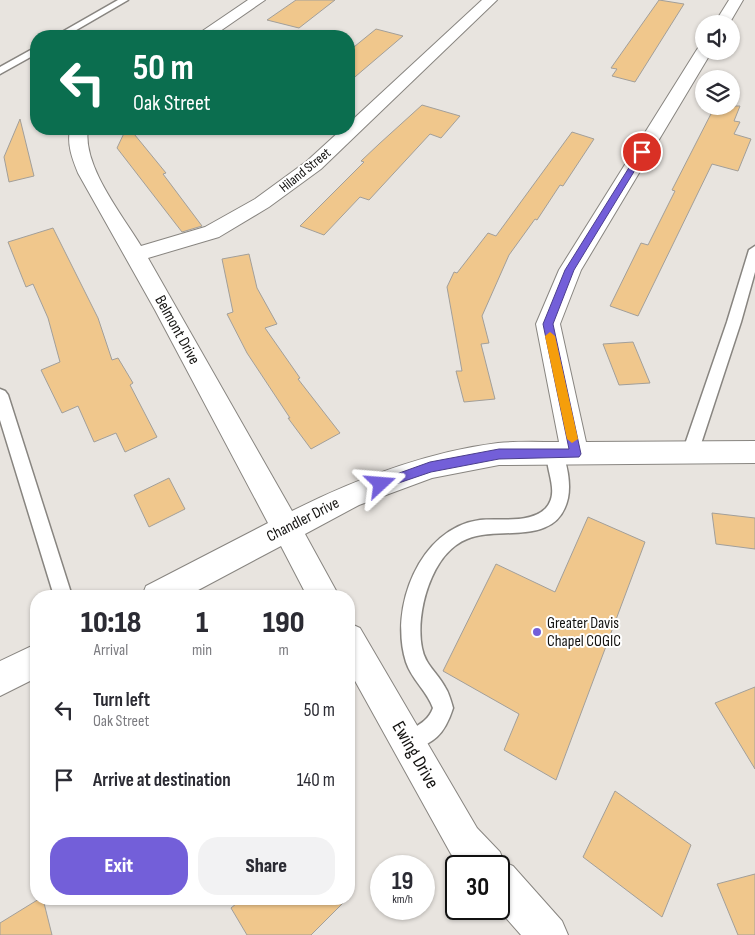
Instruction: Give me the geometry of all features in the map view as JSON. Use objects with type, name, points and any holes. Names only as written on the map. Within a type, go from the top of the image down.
[{"type":"street","points":[[212,30],[258,0]]},
{"type":"street","name":"Hiland Street","points":[[355,127],[490,0]]},
{"type":"street","points":[[729,15],[743,0]]},
{"type":"street","points":[[565,454],[548,324],[570,270],[698,60]]},
{"type":"street","name":"Belmont Drive","points":[[79,135],[78,144],[89,175],[136,254],[286,529]]},
{"type":"street","name":"Hiland Street","points":[[136,254],[212,232],[262,203],[314,165],[346,135]]},
{"type":"street","name":"Chandler Drive","points":[[169,590],[349,496],[430,467],[499,454],[755,452]]},
{"type":"street","points":[[286,529],[321,590]]},
{"type":"street","name":"Ewing Drive","points":[[355,650],[464,841],[476,855]]},
{"type":"street","points":[[0,679],[30,663]]},
{"type":"street","points":[[510,892],[548,935]]},
{"type":"lane","points":[[71,30],[124,0]]},
{"type":"lane","points":[[0,71],[30,54]]},
{"type":"lane","points":[[690,453],[734,322],[755,250]]},
{"type":"lane","points":[[0,395],[61,590]]},
{"type":"lane","points":[[408,743],[430,733],[439,722],[443,708],[437,692],[424,678],[416,664],[412,646],[410,626],[412,608],[415,593],[422,576],[442,547],[451,538],[466,530],[483,527],[536,524],[553,512],[561,489],[565,454]]},
{"type":"building","points":[[296,0],[335,0],[299,28],[267,20]]},
{"type":"building","points":[[659,0],[684,4],[635,82],[612,76],[617,69],[611,68]]},
{"type":"building","points":[[376,29],[403,36],[355,77],[355,46]]},
{"type":"building","points":[[422,105],[460,116],[441,138],[430,134],[369,200],[360,197],[324,235],[300,226],[364,162],[361,161]]},
{"type":"building","points":[[710,115],[736,115],[734,121],[740,122],[734,134],[751,139],[738,171],[712,164],[638,316],[610,306],[641,243],[648,245],[675,191],[672,190]]},
{"type":"building","points":[[20,119],[34,176],[9,182],[4,157]]},
{"type":"building","points":[[572,132],[594,139],[563,186],[560,185],[537,220],[535,219],[509,255],[482,316],[489,343],[481,344],[495,399],[464,402],[456,371],[462,371],[447,287],[454,272],[457,273],[488,233],[496,236]]},
{"type":"building","points":[[123,135],[135,135],[166,173],[163,174],[202,226],[182,232],[117,148]]},
{"type":"building","points":[[53,228],[98,318],[112,360],[118,358],[133,383],[130,385],[157,437],[125,452],[116,433],[94,442],[78,406],[62,413],[41,370],[60,362],[48,318],[33,284],[26,287],[8,242]]},
{"type":"building","points":[[249,254],[257,288],[277,324],[265,328],[300,378],[298,379],[340,433],[311,449],[288,418],[290,418],[247,353],[227,314],[233,312],[222,259]]},
{"type":"building","points":[[633,342],[650,383],[619,385],[603,344]]},
{"type":"building","points":[[169,478],[185,509],[149,527],[134,495]]},
{"type":"building","points":[[712,513],[755,518],[755,549],[716,544]]},
{"type":"building","name":"Greater Davis Chapel COGIC","points":[[588,517],[645,542],[556,780],[504,750],[519,714],[443,671],[496,564],[555,592]]},
{"type":"building","points":[[755,687],[755,769],[715,703]]},
{"type":"building","points":[[615,791],[691,845],[662,917],[583,857]]},
{"type":"building","points":[[755,874],[755,935],[738,935],[717,884]]},
{"type":"building","points":[[30,905],[44,905],[52,935],[0,935],[0,923]]},
{"type":"building","points":[[235,905],[341,905],[311,935],[247,935],[231,908]]},
{"type":"slow traffic","points":[[550,336],[572,439]]},
{"type":"place","name":"Greater Davis Chapel COGIC","points":[[537,632]]},
{"type":"route","points":[[381,484],[430,467],[499,454],[575,454],[548,324],[570,270],[642,152]]}]
